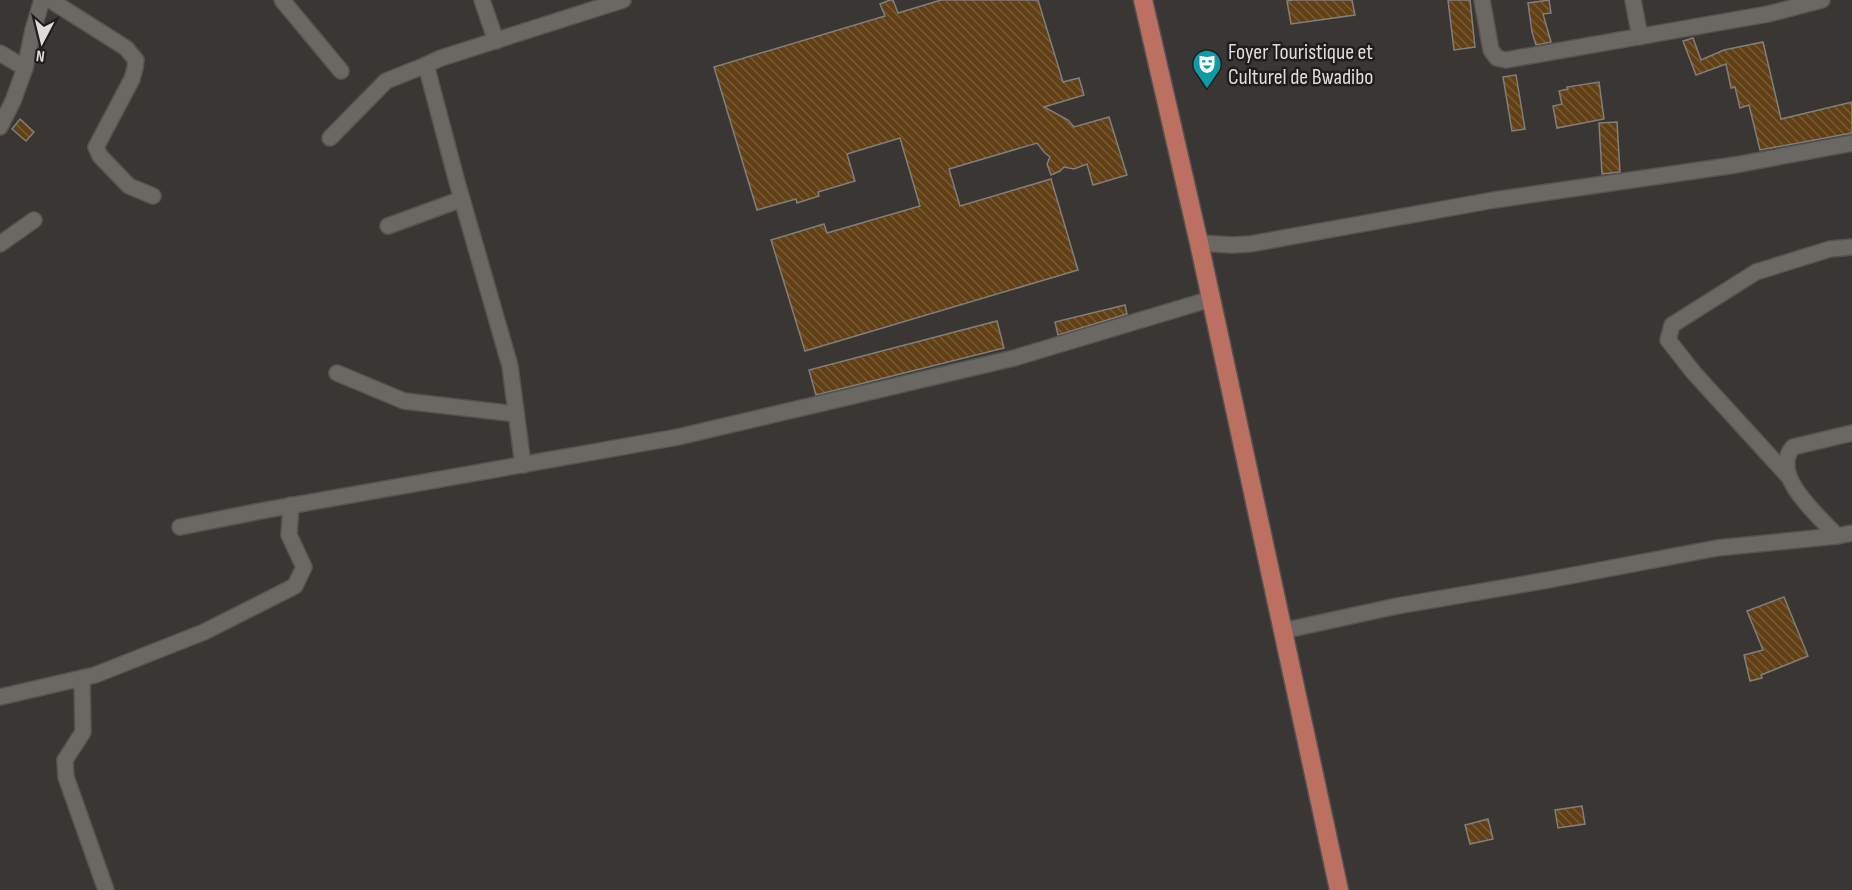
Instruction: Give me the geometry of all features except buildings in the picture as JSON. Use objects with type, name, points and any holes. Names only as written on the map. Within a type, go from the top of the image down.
[{"type":"main road","points":[[1143,0],[1199,243],[1339,890]]},
{"type":"street","points":[[0,127],[13,101],[25,68],[42,0]]},
{"type":"street","points":[[50,0],[126,48],[136,60],[132,79],[96,147],[100,156],[129,186],[153,196]]},
{"type":"street","points":[[282,0],[341,71]]},
{"type":"street","points":[[482,0],[496,41]]},
{"type":"street","points":[[330,138],[386,81],[441,58],[623,0]]},
{"type":"street","points":[[1482,0],[1491,50],[1497,58],[1506,60],[1768,14],[1822,0]]},
{"type":"street","points":[[1633,0],[1640,37]]},
{"type":"street","points":[[0,53],[25,68]]},
{"type":"street","points":[[426,65],[510,366],[523,465]]},
{"type":"street","points":[[1199,243],[1250,244],[1494,200],[1735,165],[1852,143]]},
{"type":"street","points":[[388,226],[462,199]]},
{"type":"street","points":[[0,244],[34,220]]},
{"type":"street","points":[[1845,535],[1796,490],[1788,476],[1694,373],[1668,340],[1672,325],[1756,272],[1830,249],[1852,247]]},
{"type":"street","points":[[180,527],[291,505],[678,437],[1014,358],[1211,300]]},
{"type":"street","points":[[337,374],[404,401],[516,414]]},
{"type":"street","points":[[1788,476],[1786,463],[1788,453],[1793,447],[1852,433]]},
{"type":"street","points":[[0,697],[94,675],[204,632],[295,586],[304,567],[289,535],[291,505]]},
{"type":"street","points":[[1282,631],[1397,606],[1717,548],[1845,535]]},
{"type":"street","points":[[82,678],[83,732],[65,760],[66,777],[106,890]]},
{"type":"place","name":"Foyer Touristique et Culturel de Bwadibo","points":[[1207,90]]}]
